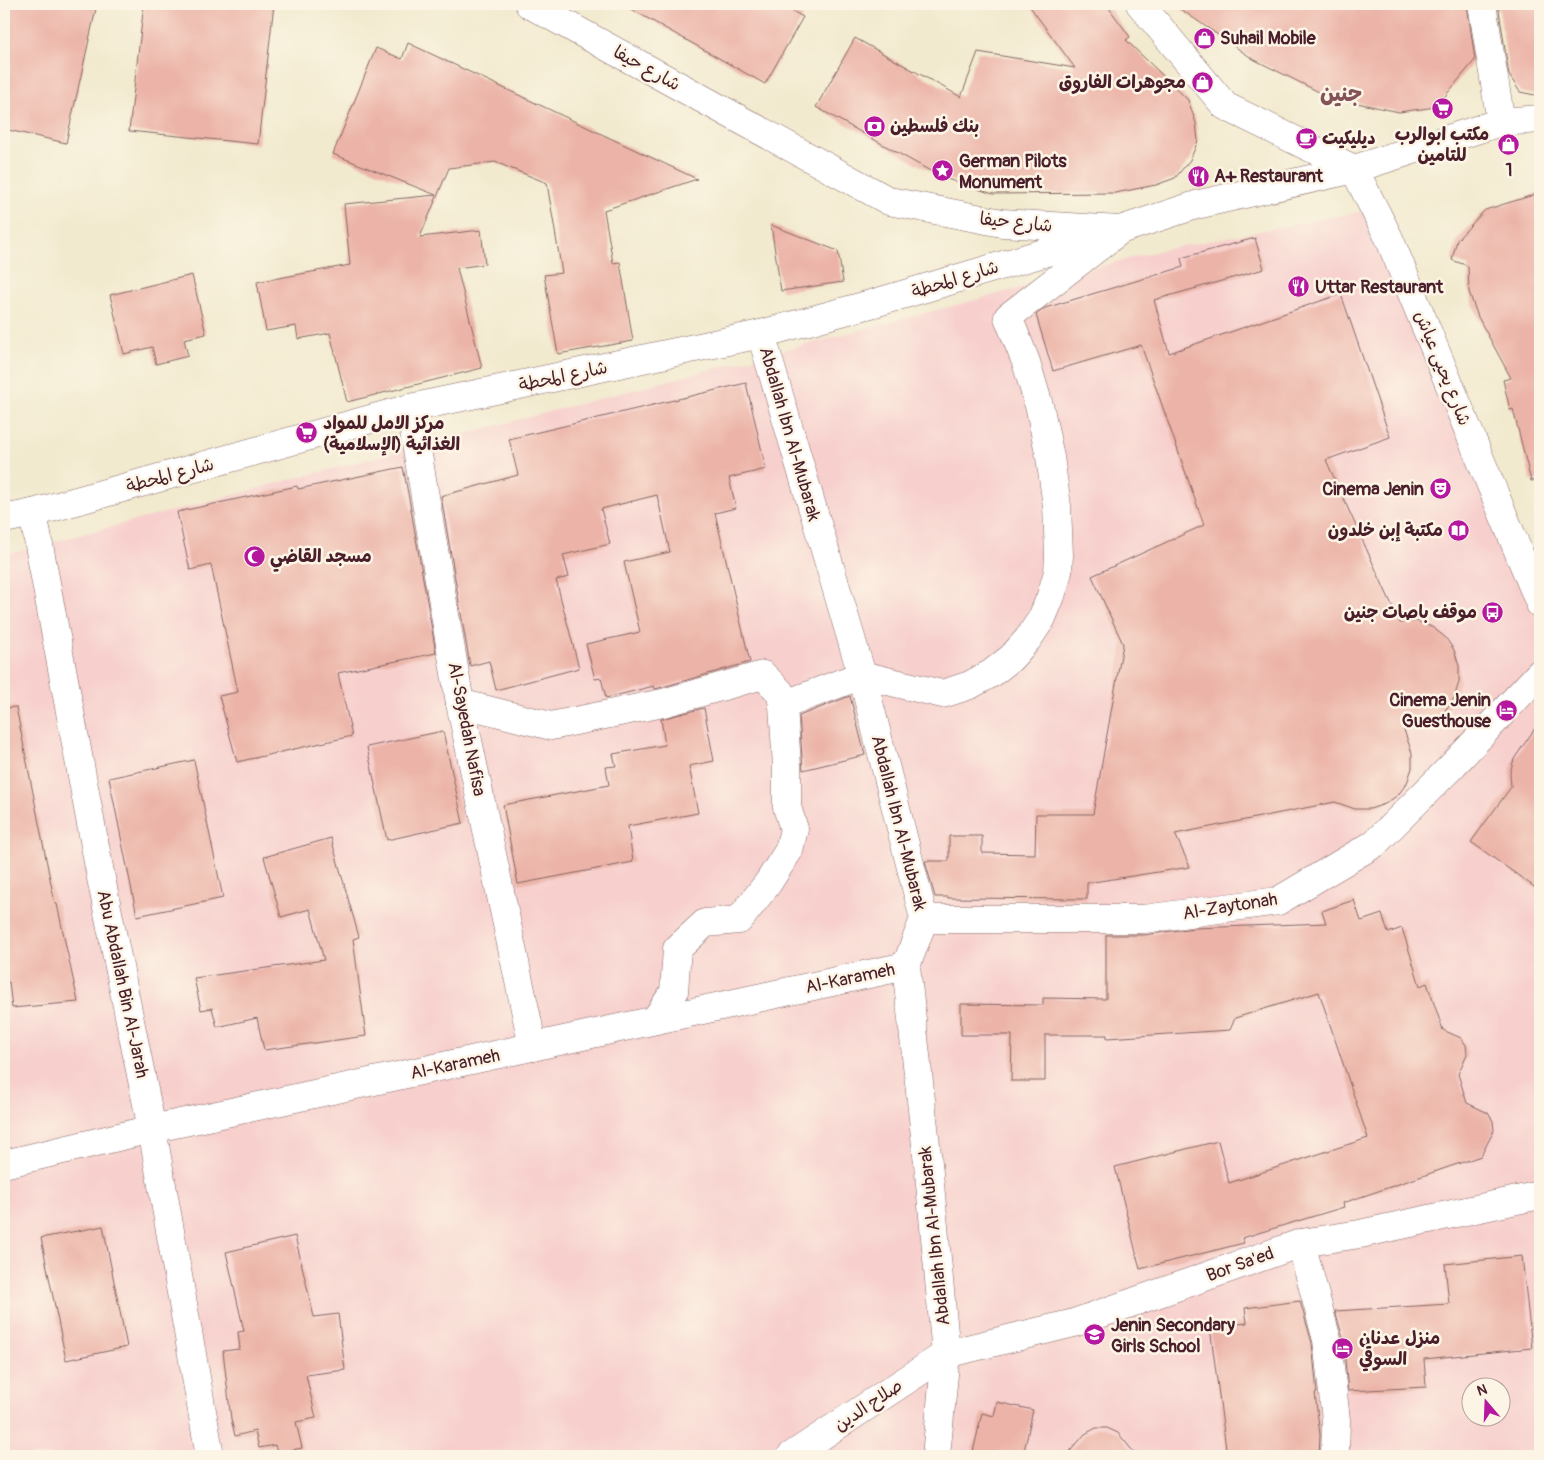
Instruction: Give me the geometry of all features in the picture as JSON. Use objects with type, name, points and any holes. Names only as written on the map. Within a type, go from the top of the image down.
[{"type":"street","name":"شارع حيفا","points":[[529,4],[889,201],[1002,223],[1120,230],[1196,205],[1354,169],[1501,122],[1540,119]]},
{"type":"street","points":[[1140,4],[1226,106],[1354,169]]},
{"type":"street","points":[[1482,4],[1501,122]]},
{"type":"street","name":"شارع يحيى عياش","points":[[1354,169],[1389,238],[1540,604]]},
{"type":"street","name":"شارع المحطة","points":[[4,519],[33,513],[410,408],[761,334],[878,302],[1120,230]]},
{"type":"street","points":[[783,705],[862,675],[942,694],[946,693],[970,685],[992,673],[1011,658],[1028,639],[1042,618],[1052,596],[1058,572],[1057,506],[1050,457],[1040,409],[1026,362],[1008,317],[1120,230]]},
{"type":"street","name":"Abdallah Ibn Al-Mubarak","points":[[761,334],[862,675],[924,919],[906,966],[928,1162],[946,1354],[936,1456]]},
{"type":"street","name":"Al-Sayedah Nafisa","points":[[410,408],[460,703],[533,1047]]},
{"type":"street","name":"Abu Abdallah Bin Al-Jarah","points":[[33,513],[101,878],[152,1129],[210,1456]]},
{"type":"street","name":"Al-Zaytonah","points":[[924,919],[1144,919],[1278,902],[1374,844],[1454,764],[1540,673]]},
{"type":"street","points":[[460,703],[551,726],[663,704],[763,675],[780,692],[783,705],[787,766],[787,807],[794,829],[789,850],[768,883],[739,920],[705,922],[677,949],[674,992],[655,1020]]},
{"type":"street","name":"Al-Karameh","points":[[4,1164],[152,1129],[906,966]]},
{"type":"street","name":"Bor Sa'ed","points":[[946,1354],[1074,1323],[1301,1242],[1360,1234],[1540,1195]]},
{"type":"street","points":[[1301,1242],[1326,1340],[1336,1420],[1335,1456]]},
{"type":"street","name":"صلاح الدين","points":[[791,1456],[946,1354]]},
{"type":"shaded area","points":[[1369,210],[1540,627],[1540,1456],[4,1456],[4,555],[1161,250]]},
{"type":"building","points":[[4,4],[97,4],[66,143],[4,129]]},
{"type":"building","points":[[144,4],[274,4],[258,144],[129,131]]},
{"type":"building","points":[[622,4],[780,4],[803,17],[765,84]]},
{"type":"building","points":[[1028,4],[1106,4],[1130,37],[1126,40],[1188,100],[1196,123],[1198,141],[1190,160],[1175,178],[1156,185],[1115,193],[993,194],[941,177],[816,107],[855,38],[961,97],[978,52],[1075,68]]},
{"type":"building","points":[[1173,4],[1467,4],[1475,60],[1436,107],[1399,112],[1329,97],[1253,59]]},
{"type":"building","points":[[1498,4],[1540,4],[1540,96],[1520,92],[1509,75]]},
{"type":"building","points":[[408,43],[697,179],[604,210],[613,263],[620,262],[633,341],[558,354],[544,275],[562,273],[547,183],[495,162],[449,168],[420,237],[481,230],[485,264],[457,268],[482,368],[347,402],[330,333],[298,339],[296,326],[266,331],[257,282],[350,265],[344,204],[436,195],[333,154],[376,48],[402,59]]},
{"type":"building","points":[[1540,193],[1540,480],[1531,481],[1513,409],[1510,410],[1503,380],[1511,378],[1478,317],[1469,292],[1468,266],[1452,260],[1457,240],[1485,210]]},
{"type":"building","points":[[771,225],[838,251],[843,282],[781,291]]},
{"type":"building","points":[[1255,238],[1264,269],[1154,300],[1169,353],[1341,294],[1390,437],[1326,460],[1400,623],[1416,621],[1432,627],[1445,637],[1454,650],[1459,666],[1459,682],[1454,698],[1444,712],[1430,721],[1404,730],[1412,753],[1412,768],[1407,783],[1398,795],[1385,804],[1370,809],[1355,809],[1335,802],[1175,834],[1190,867],[1087,883],[1087,899],[935,897],[925,861],[949,861],[949,836],[982,836],[982,853],[1035,854],[1036,814],[1093,814],[1123,644],[1092,576],[1204,525],[1141,345],[1053,371],[1036,315],[1045,308],[1183,267],[1181,258]]},
{"type":"building","points":[[192,275],[206,334],[184,339],[188,356],[156,364],[152,347],[124,354],[110,295]]},
{"type":"building","points":[[746,383],[766,469],[729,478],[736,508],[715,513],[750,662],[655,689],[654,686],[606,698],[601,678],[595,679],[586,644],[640,632],[624,562],[670,552],[657,495],[601,509],[610,544],[563,555],[569,577],[556,580],[579,668],[496,690],[489,661],[470,666],[441,496],[518,475],[509,439]]},
{"type":"building","points":[[403,467],[436,653],[338,673],[352,736],[237,762],[219,696],[238,692],[211,565],[190,570],[177,512],[297,486],[298,489]]},
{"type":"building","points":[[850,696],[865,755],[803,770],[799,716]]},
{"type":"building","points":[[16,707],[55,904],[57,904],[78,1002],[12,1008],[9,982],[4,983],[4,708]]},
{"type":"building","points":[[704,708],[714,761],[689,766],[698,813],[628,826],[633,862],[518,884],[503,805],[609,785],[606,767],[616,766],[613,754],[665,745],[661,719]]},
{"type":"building","points":[[1540,721],[1540,891],[1471,842],[1511,787],[1510,773],[1514,759]]},
{"type":"building","points":[[443,731],[463,823],[387,840],[367,747]]},
{"type":"building","points":[[194,760],[223,898],[137,916],[109,778]]},
{"type":"building","points":[[331,838],[359,937],[353,939],[366,1036],[264,1050],[257,1018],[217,1027],[212,1008],[201,1010],[194,978],[324,960],[310,909],[281,917],[264,857]]},
{"type":"building","points":[[1354,900],[1361,921],[1382,914],[1388,933],[1402,928],[1420,986],[1427,983],[1443,1030],[1461,1038],[1466,1045],[1467,1054],[1458,1074],[1467,1103],[1488,1113],[1493,1121],[1494,1130],[1481,1156],[1343,1203],[1344,1207],[1242,1238],[1244,1243],[1140,1269],[1115,1167],[1218,1141],[1229,1183],[1368,1138],[1319,992],[1235,1018],[1230,1030],[1107,1038],[1107,1035],[1045,1035],[1045,1081],[1011,1081],[1012,1035],[961,1035],[961,1004],[1043,1005],[1043,998],[1106,999],[1106,935],[1144,935],[1194,928],[1326,923],[1322,911]]},
{"type":"building","points":[[103,1226],[127,1347],[66,1360],[41,1238]]},
{"type":"building","points":[[295,1236],[314,1317],[338,1314],[345,1370],[306,1375],[316,1418],[296,1422],[302,1448],[277,1453],[275,1445],[259,1448],[255,1431],[235,1436],[231,1419],[223,1351],[240,1349],[238,1332],[244,1331],[226,1252]]},
{"type":"building","points":[[1522,1256],[1532,1348],[1424,1359],[1426,1387],[1348,1391],[1343,1338],[1335,1311],[1449,1304],[1445,1264]]},
{"type":"building","points":[[1300,1301],[1312,1343],[1320,1435],[1319,1456],[1227,1456],[1210,1327],[1247,1323],[1245,1308]]},
{"type":"building","points":[[997,1402],[1033,1410],[1023,1456],[972,1456],[982,1413],[994,1416]]},
{"type":"building","points":[[1096,1428],[1107,1428],[1118,1433],[1137,1456],[1066,1456],[1085,1434]]},
{"type":"place","name":"Suhail Mobile","points":[[1204,38]]},
{"type":"place","name":"مجوهرات الفاروق","points":[[1202,82]]},
{"type":"place","name":"مكتب ابوالرب للتامين","points":[[1442,109]]},
{"type":"place","name":"بنك فلسطين","points":[[874,126]]},
{"type":"place","name":"ديليكيت","points":[[1306,138]]},
{"type":"place","name":"1","points":[[1509,145]]},
{"type":"place","name":"German Pilots Monument","points":[[943,171]]},
{"type":"place","name":"A+ Restaurant","points":[[1198,176]]},
{"type":"place","name":"Uttar Restaurant","points":[[1299,287]]},
{"type":"place","name":"مركز الامل للمواد الغذائية (الإسلامية)","points":[[307,433]]},
{"type":"place","name":"Cinema Jenin","points":[[1440,489]]},
{"type":"place","name":"مكتبة إبن خلدون","points":[[1459,530]]},
{"type":"place","name":"مسجد القاضي","points":[[254,556]]},
{"type":"place","name":"موقف باصات جنين","points":[[1493,612]]},
{"type":"place","name":"Cinema Jenin Guesthouse","points":[[1507,710]]},
{"type":"place","name":"Jenin Secondary Girls School","points":[[1095,1335]]},
{"type":"place","name":"منزل عدنان السوقي","points":[[1343,1348]]},
{"type":"district","name":"جنين","points":[[1341,93]]}]
